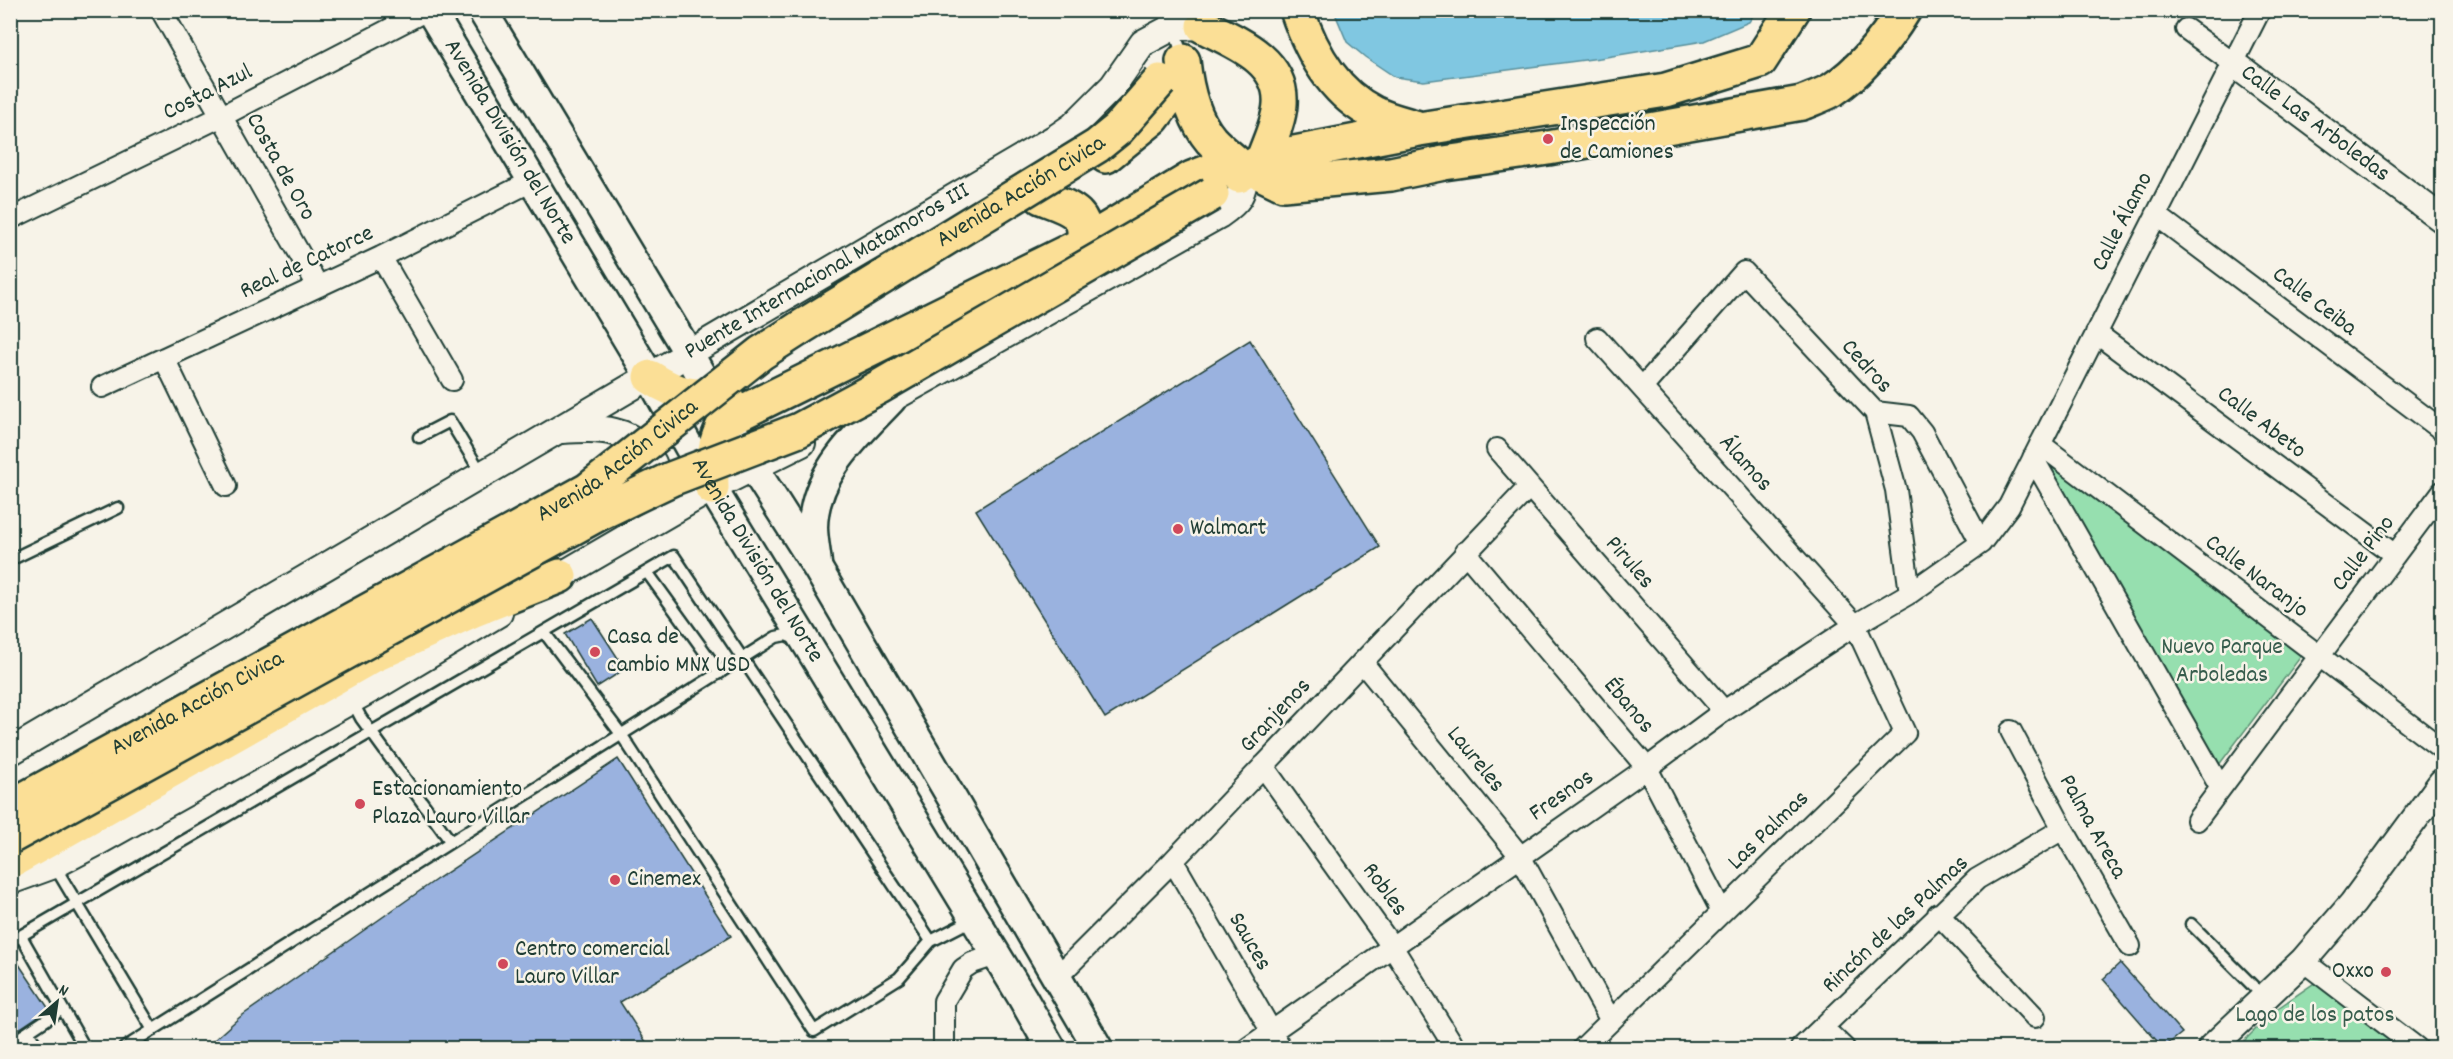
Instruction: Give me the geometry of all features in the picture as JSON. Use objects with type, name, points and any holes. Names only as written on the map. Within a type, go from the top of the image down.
[{"type":"highway","points":[[1297,10],[1313,52],[1329,78],[1374,113],[1419,129]]},
{"type":"highway","points":[[1720,119],[1736,105],[1793,10]]},
{"type":"highway","points":[[1184,41],[1199,122],[1211,140],[1283,184],[1391,174],[1444,163],[1720,119],[1802,103],[1831,90],[1884,42],[1904,10]]},
{"type":"highway","points":[[1184,41],[1248,50],[1260,58],[1272,71],[1279,88],[1280,105],[1253,166]]},
{"type":"highway","points":[[719,408],[1119,147],[1153,118],[1184,41]]},
{"type":"highway","name":"Avenida Acción Civica","points":[[10,807],[588,490],[761,353],[1097,146],[1118,129],[1184,41]]},
{"type":"highway","points":[[650,376],[678,391],[719,408],[1083,244],[1192,178],[1215,169],[1253,166],[1419,129],[1666,90],[1760,62]]},
{"type":"highway","name":"Avenida Acción Civica","points":[[10,837],[598,514],[671,479],[800,430],[879,387],[1212,194],[1253,166]]},
{"type":"highway","points":[[1041,197],[1078,214],[1086,232],[1083,244]]},
{"type":"highway","points":[[712,488],[719,408]]},
{"type":"highway","points":[[10,862],[373,656],[472,611],[560,576]]},
{"type":"main road","name":"Avenida División del Norte","points":[[428,10],[650,376],[712,488],[1051,1048]]},
{"type":"main road","name":"Avenida División del Norte","points":[[482,10],[753,467],[818,569],[1098,1048]]},
{"type":"main road","points":[[818,569],[813,526],[822,487],[842,452],[891,400]]},
{"type":"main road","points":[[974,919],[1010,900]]},
{"type":"street","name":"Costa de Oro","points":[[161,10],[318,286]]},
{"type":"street","name":"Costa Azul","points":[[10,219],[222,116],[428,10]]},
{"type":"street","name":"Calle Álamo","points":[[1981,543],[2009,506],[2259,10]]},
{"type":"street","name":"Calle Las Arboledas","points":[[2186,29],[2442,219]]},
{"type":"street","name":"Puente Internacional Matamoros III","points":[[650,376],[1057,137],[1073,126],[1113,87],[1143,43],[1184,41]]},
{"type":"street","points":[[10,881],[54,865],[375,687],[712,488],[891,400],[1219,215],[1235,203],[1253,166]]},
{"type":"street","name":"Real de Catorce","points":[[102,387],[381,257],[532,181]]},
{"type":"street","name":"Calle Ceiba","points":[[2156,215],[2442,430]]},
{"type":"street","points":[[381,257],[452,380]]},
{"type":"street","name":"Cedros","points":[[1642,388],[1744,272],[1875,412],[1896,490],[1910,593]]},
{"type":"street","name":"Calle Abeto","points":[[2096,333],[2395,555]]},
{"type":"street","name":"Álamos","points":[[1597,338],[1855,625]]},
{"type":"street","points":[[164,358],[226,486]]},
{"type":"street","name":"Avenida Acción Civica","points":[[10,752],[650,376]]},
{"type":"street","points":[[1875,412],[1909,416],[1922,432],[1981,543]]},
{"type":"street","points":[[560,430],[590,428],[612,431],[633,438],[647,451],[655,469],[656,493],[648,515],[634,535]]},
{"type":"street","name":"Pirules","points":[[1497,449],[1724,711]]},
{"type":"street","points":[[2036,451],[2220,788]]},
{"type":"street","name":"Calle Naranjo","points":[[2036,451],[2319,657],[2442,750]]},
{"type":"street","name":"Granjenos","points":[[1056,978],[1173,861],[1529,487]]},
{"type":"street","name":"Calle Pino","points":[[2197,820],[2442,492]]},
{"type":"street","name":"Fresnos","points":[[1248,1048],[1276,1041],[1394,948],[1724,711],[1855,625],[1910,593],[1981,543]]},
{"type":"street","name":"Ébanos","points":[[1465,552],[1647,768],[1722,912]]},
{"type":"street","name":"Las Palmas","points":[[1583,1048],[1905,733],[1855,625]]},
{"type":"street","name":"Laureles","points":[[1362,662],[1520,856],[1611,1021]]},
{"type":"street","name":"Palma Areca","points":[[2011,731],[2063,829],[2130,946]]},
{"type":"street","name":"Robles","points":[[1263,766],[1394,948],[1455,1048]]},
{"type":"street","points":[[2211,1048],[2303,961],[2353,903],[2442,782]]},
{"type":"street","name":"Rincón de las Palmas","points":[[1801,1048],[1977,879],[2063,829]]},
{"type":"street","name":"Sauces","points":[[1173,861],[1276,1041]]},
{"type":"street","points":[[1938,914],[2035,1017]]},
{"type":"street","points":[[944,1048],[944,1001],[963,969],[972,963],[996,955]]},
{"type":"street","points":[[2303,961],[2417,1048]]},
{"type":"street","points":[[1823,1028],[1844,1048]]},
{"type":"lane","points":[[419,437],[450,421],[483,476]]},
{"type":"lane","points":[[10,560],[118,508]]},
{"type":"lane","points":[[10,942],[674,556],[931,941]]},
{"type":"lane","points":[[645,573],[718,674]]},
{"type":"lane","points":[[776,637],[782,628],[784,607]]},
{"type":"lane","points":[[544,632],[621,734],[814,1031],[899,978],[931,941],[974,919]]},
{"type":"lane","points":[[124,1048],[776,637],[786,634],[811,650]]},
{"type":"lane","points":[[351,699],[451,842]]},
{"type":"lane","points":[[54,865],[153,1030]]},
{"type":"lane","points":[[2191,924],[2265,998]]},
{"type":"lane","points":[[21,936],[85,1048]]},
{"type":"lane","points":[[10,1044],[62,1009]]},
{"type":"lane","points":[[28,1032],[38,1048]]},
{"type":"green space","name":"Nuevo Parque Arboledas","points":[[2051,457],[2305,651],[2215,770],[2044,470]]},
{"type":"green space","name":"Lago de los patos","points":[[2316,982],[2402,1048],[2348,1048],[2335,1040],[2297,1048],[2237,1048],[2275,1010]]},
{"type":"water","points":[[1334,11],[1756,11],[1749,22],[1704,41],[1600,58],[1424,81],[1395,77],[1365,57],[1347,42]]},
{"type":"building","name":"Walmart","points":[[1250,340],[1380,547],[1105,718],[976,510]]},
{"type":"building","name":"Casa de cambio MNX USD","points":[[592,618],[625,669],[597,687],[565,634]]},
{"type":"building","points":[[618,759],[731,936],[620,1002],[650,1048],[205,1048],[240,1017],[437,879]]},
{"type":"building","points":[[10,951],[49,1009],[10,1035]]},
{"type":"building","points":[[2120,963],[2182,1033],[2163,1048],[2103,979]]},
{"type":"place","name":"Inspección de Camiones","points":[[1548,139]]},
{"type":"place","name":"Walmart","points":[[1178,529]]},
{"type":"place","name":"Casa de cambio MNX USD","points":[[595,652]]},
{"type":"place","name":"Estacionamiento Plaza Lauro Villar","points":[[360,804]]},
{"type":"place","name":"Cinemex","points":[[615,880]]},
{"type":"place","name":"Centro comercial Lauro Villar","points":[[503,964]]},
{"type":"place","name":"Oxxo","points":[[2386,972]]}]
